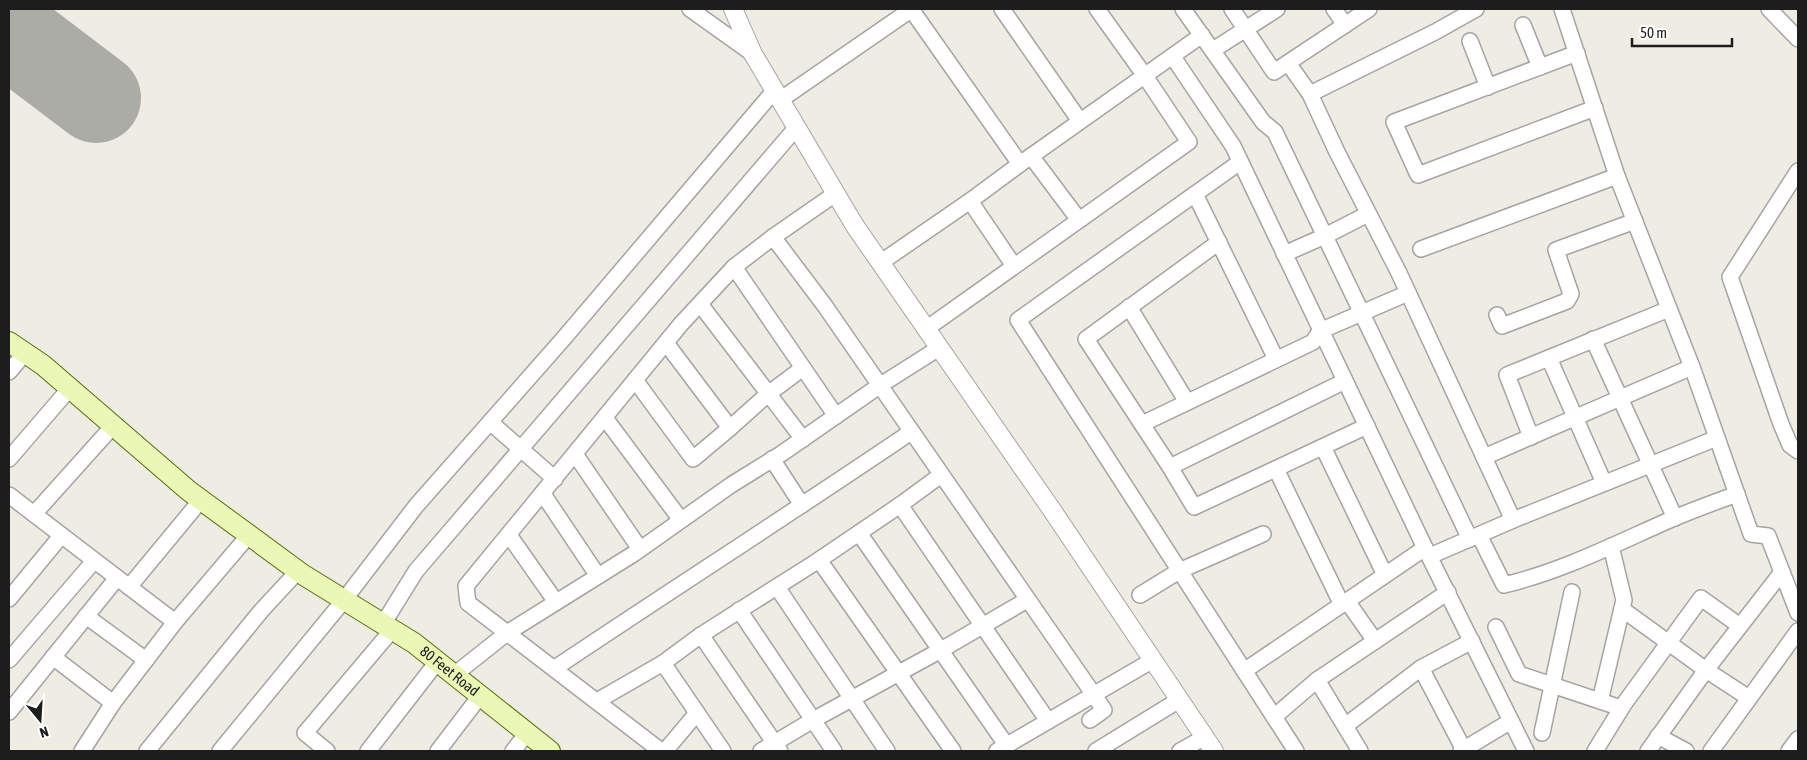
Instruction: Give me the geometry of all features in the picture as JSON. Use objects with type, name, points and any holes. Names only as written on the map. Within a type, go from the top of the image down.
[{"type":"main road","name":"80 Feet Road","points":[[17,347],[43,365],[201,500],[298,571],[414,644],[550,751]]},
{"type":"street","points":[[690,9],[753,54]]},
{"type":"street","points":[[733,9],[753,54],[855,226],[1054,513],[1209,744],[1180,751]]},
{"type":"street","points":[[220,751],[344,600],[416,506],[777,95],[911,9],[1025,160],[1079,220]]},
{"type":"street","points":[[1002,9],[1080,121]]},
{"type":"street","points":[[926,329],[1189,142],[1097,9]]},
{"type":"street","points":[[1183,9],[1263,122],[1276,132],[1362,313],[1475,537],[1504,585],[1539,575],[1737,494]]},
{"type":"street","points":[[1232,9],[1274,72],[1369,9]]},
{"type":"street","points":[[1213,50],[1277,9]]},
{"type":"street","points":[[1334,9],[1345,25]]},
{"type":"street","points":[[1310,94],[1476,9]]},
{"type":"street","points":[[1562,9],[1617,176],[1692,367],[1751,534],[1768,536],[1798,613]]},
{"type":"street","points":[[1769,9],[1798,39]]},
{"type":"street","points":[[1523,25],[1540,67]]},
{"type":"street","points":[[880,263],[970,202],[1025,160],[1202,35]]},
{"type":"street","points":[[1470,41],[1488,87]]},
{"type":"street","points":[[1577,53],[1394,122],[1418,175],[1595,108]]},
{"type":"street","points":[[1172,57],[1233,146],[1320,331],[1526,751]]},
{"type":"street","points":[[1288,63],[1310,94],[1408,293],[1513,520]]},
{"type":"street","points":[[321,749],[304,733],[388,627],[416,571],[522,450],[796,128]]},
{"type":"street","points":[[1240,162],[1018,320],[1296,751]]},
{"type":"street","points":[[1798,170],[1794,187],[1730,277],[1790,445],[1798,451]]},
{"type":"street","points":[[1421,249],[1617,176]]},
{"type":"street","points":[[697,713],[663,751],[468,603],[466,586],[510,535],[666,343],[734,267],[835,194]]},
{"type":"street","points":[[1195,194],[1276,359]]},
{"type":"street","points":[[970,202],[1014,266]]},
{"type":"street","points":[[1284,254],[1368,214]]},
{"type":"street","points":[[1497,315],[1502,326],[1567,301],[1571,294],[1556,250],[1635,221]]},
{"type":"street","points":[[773,237],[825,306],[1027,600],[1094,694],[1104,710],[1090,720]]},
{"type":"street","points":[[1219,242],[1086,339],[1170,466],[1194,507],[1367,426]]},
{"type":"street","points":[[734,267],[836,416]]},
{"type":"street","points":[[1142,424],[1313,342],[1320,331],[1408,293]]},
{"type":"street","points":[[700,304],[803,439]]},
{"type":"street","points":[[1129,307],[1187,402]]},
{"type":"street","points":[[1531,437],[1507,375],[1669,309]]},
{"type":"street","points":[[1593,339],[1675,518]]},
{"type":"street","points":[[666,343],[730,428]]},
{"type":"street","points":[[9,372],[17,347]]},
{"type":"street","points":[[454,675],[507,633],[640,549],[730,484],[803,439],[880,386],[940,348]]},
{"type":"street","points":[[1548,358],[1604,483]]},
{"type":"street","points":[[1484,457],[1692,367]]},
{"type":"street","points":[[636,380],[693,459],[768,394],[802,368]]},
{"type":"street","points":[[1170,466],[1345,381]]},
{"type":"street","points":[[9,458],[70,388]]},
{"type":"street","points":[[605,418],[681,520]]},
{"type":"street","points":[[490,422],[555,479]]},
{"type":"street","points":[[34,514],[113,426]]},
{"type":"street","points":[[555,668],[911,432]]},
{"type":"street","points":[[1244,671],[1385,575],[1428,552],[1475,537],[1717,438]]},
{"type":"street","points":[[1323,447],[1385,575]]},
{"type":"street","points":[[575,454],[640,549]]},
{"type":"street","points":[[772,459],[802,505]]},
{"type":"street","points":[[1276,469],[1345,603],[1375,641]]},
{"type":"street","points":[[597,701],[663,663],[700,635],[819,560],[941,475]]},
{"type":"street","points":[[543,494],[598,576]]},
{"type":"street","points":[[9,495],[175,622]]},
{"type":"street","points":[[9,712],[86,616],[123,583],[201,500]]},
{"type":"street","points":[[900,505],[1048,722]]},
{"type":"street","points":[[859,533],[941,650],[1002,748],[1153,660]]},
{"type":"street","points":[[1140,594],[1179,571],[1263,534]]},
{"type":"street","points":[[82,751],[113,703],[175,622],[249,535]]},
{"type":"street","points":[[510,535],[556,602]]},
{"type":"street","points":[[9,599],[61,536]]},
{"type":"street","points":[[1600,701],[1624,600],[1611,546]]},
{"type":"street","points":[[819,560],[953,751]]},
{"type":"street","points":[[9,660],[94,561]]},
{"type":"street","points":[[147,751],[254,618],[298,571]]},
{"type":"street","points":[[1648,751],[1706,670],[1782,572]]},
{"type":"street","points":[[777,587],[887,751]]},
{"type":"street","points":[[1274,717],[1317,680],[1448,592]]},
{"type":"street","points":[[1542,733],[1572,592]]},
{"type":"street","points":[[1595,751],[1622,708],[1701,598],[1740,626]]},
{"type":"street","points":[[761,751],[778,747],[813,720],[941,650],[1027,600]]},
{"type":"street","points":[[1622,609],[1706,670],[1749,698]]},
{"type":"street","points":[[739,610],[834,751]]},
{"type":"street","points":[[86,616],[146,660]]},
{"type":"street","points":[[1496,627],[1519,674],[1622,708]]},
{"type":"street","points":[[1711,751],[1798,631]]},
{"type":"street","points":[[700,635],[778,747]]},
{"type":"street","points":[[1345,726],[1421,668],[1472,641]]},
{"type":"street","points":[[53,657],[113,703]]},
{"type":"street","points":[[368,751],[437,662]]},
{"type":"street","points":[[663,663],[723,751]]},
{"type":"street","points":[[1421,668],[1462,750],[1511,721]]},
{"type":"street","points":[[1317,680],[1360,751]]},
{"type":"street","points":[[438,751],[480,696]]},
{"type":"street","points":[[1096,751],[1179,700]]},
{"type":"street","points":[[513,751],[527,733]]},
{"type":"street","points":[[1658,736],[1686,751]]},
{"type":"street","points":[[1789,751],[1798,740]]},
{"type":"taxiway","points":[[9,21],[19,9]]},
{"type":"runway","points":[[9,32],[96,98]]}]
